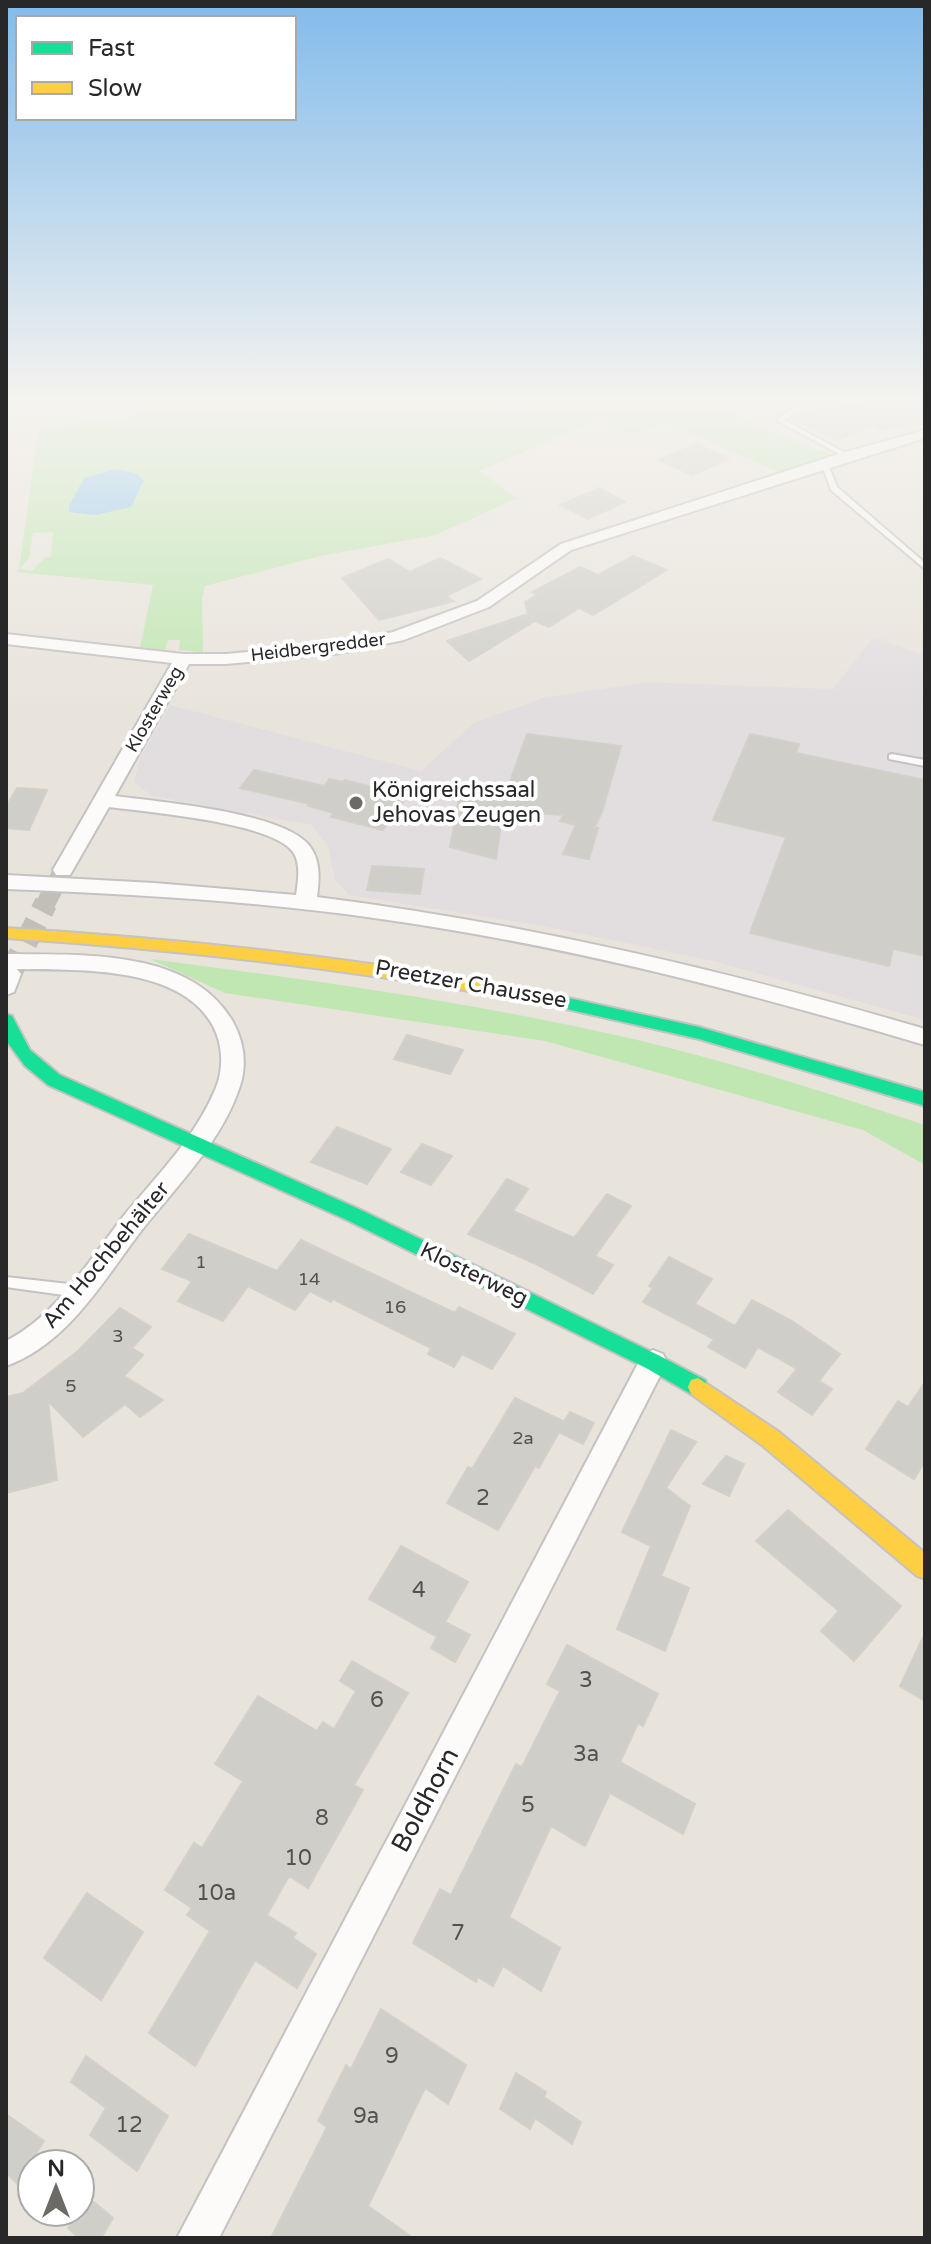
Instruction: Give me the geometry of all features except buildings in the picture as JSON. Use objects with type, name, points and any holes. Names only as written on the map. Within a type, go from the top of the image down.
[{"type":"main road","name":"Preetzer Chaussee","points":[[6,933],[229,947],[516,990],[642,1018],[818,1064],[925,1099]]},
{"type":"main road","name":"Klosterweg","points":[[6,1020],[14,1043],[24,1057],[54,1080],[354,1215],[653,1362],[715,1397],[925,1568]]},
{"type":"street","name":"Heidbergredder","points":[[6,639],[183,659],[226,659],[341,648],[398,636],[483,604],[566,547],[701,504]]},
{"type":"street","name":"Klosterweg","points":[[63,870],[183,659]]},
{"type":"street","points":[[102,800],[254,823],[282,832],[301,846],[308,867],[305,903]]},
{"type":"street","points":[[6,882],[205,893],[305,903],[592,950],[795,999],[925,1037]]},
{"type":"street","points":[[7,974],[84,964],[144,972],[178,983],[212,1003],[228,1031],[233,1064],[225,1093],[197,1144]]},
{"type":"street","name":"Am Hochbehälter","points":[[6,1354],[46,1330],[197,1144]]},
{"type":"street","name":"Boldhorn","points":[[197,2238],[653,1362]]},
{"type":"lane","points":[[852,504],[925,567]]},
{"type":"lane","points":[[892,757],[925,763]]},
{"type":"lane","points":[[6,1282],[78,1291]]},
{"type":"shaded area","points":[[874,636],[925,656],[925,1020],[713,961],[543,926],[349,895],[335,880],[328,846],[312,825],[152,796],[134,782],[140,758],[170,705],[421,771],[474,723],[543,698],[646,682],[833,689]]},
{"type":"green space","points":[[28,504],[504,504],[436,535],[320,556],[205,586],[202,598],[203,652],[179,650],[180,640],[168,640],[165,650],[140,648],[153,585],[16,572],[19,569]],"holes":[[[53,532],[51,557],[45,557],[32,571],[19,569],[29,558],[33,533]]]},
{"type":"green space","points":[[150,959],[450,1003],[570,1025],[704,1057],[925,1125],[925,1165],[863,1130],[545,1041],[225,993]]},
{"type":"water","points":[[133,504],[131,507],[95,515],[69,512],[69,506]]},
{"type":"tunnel","points":[[45,905],[63,870]]},
{"type":"tunnel","points":[[10,974],[46,903]]},
{"type":"traffic: fast","points":[[537,997],[699,1033],[925,1099]]},
{"type":"traffic: fast","points":[[6,1020],[24,1054],[54,1080],[354,1215],[698,1387]]},
{"type":"traffic: slow","points":[[6,933],[140,942],[273,956],[405,974],[537,997]]},
{"type":"traffic: slow","points":[[698,1387],[771,1439],[925,1568]]},
{"type":"place","name":"Königreichssaal Jehovas Zeugen","points":[[356,803]]}]
